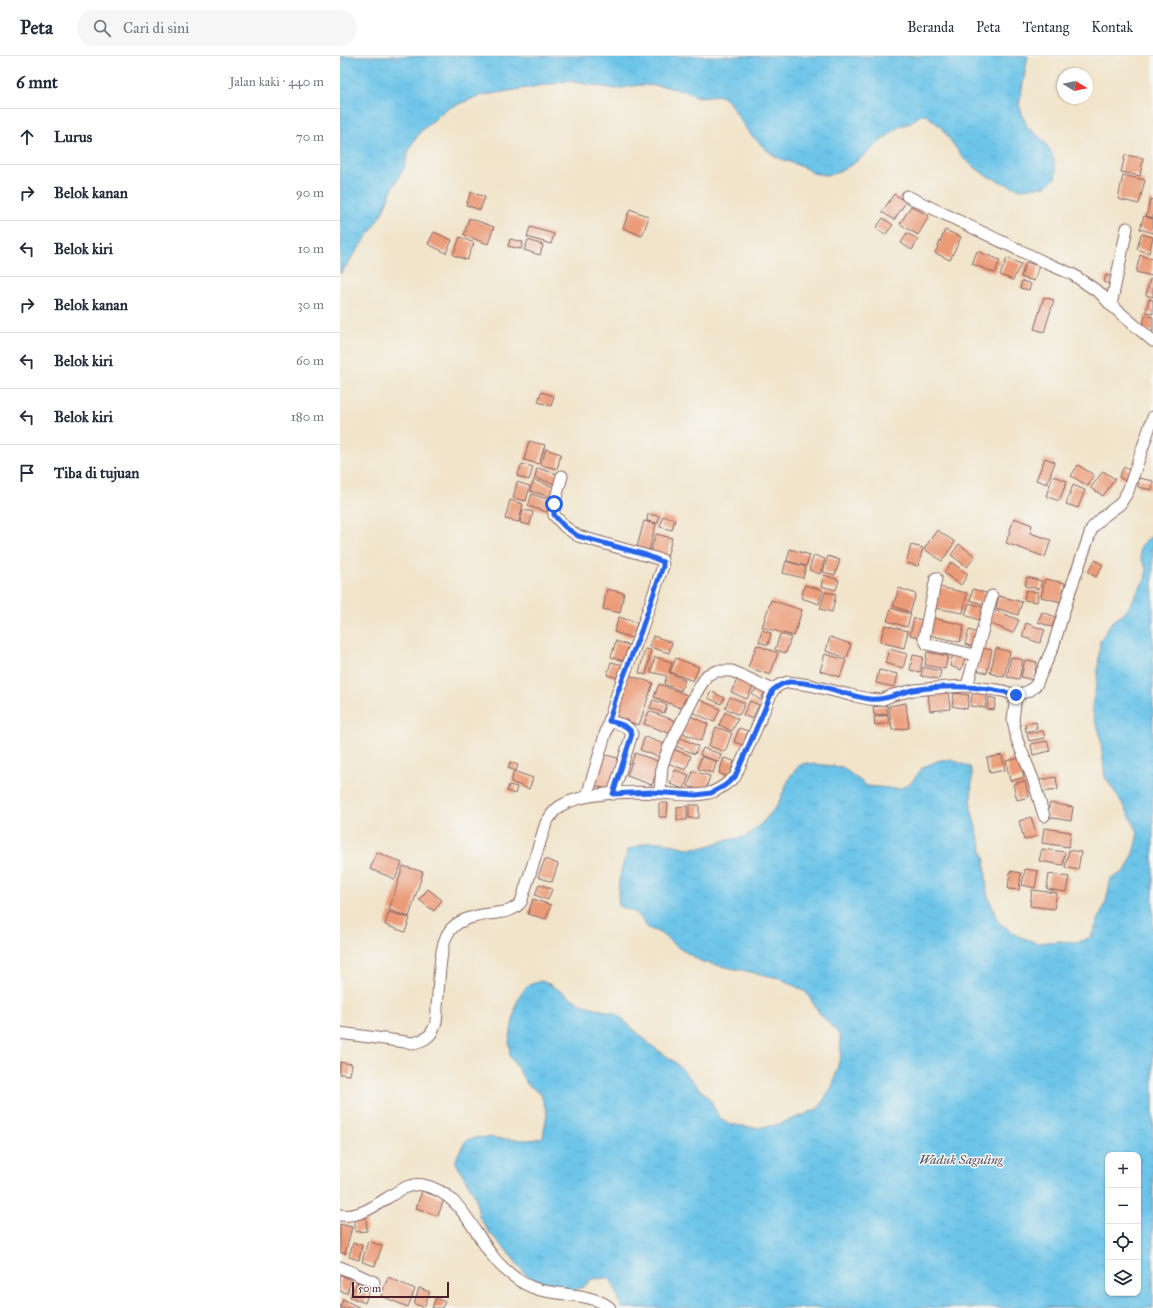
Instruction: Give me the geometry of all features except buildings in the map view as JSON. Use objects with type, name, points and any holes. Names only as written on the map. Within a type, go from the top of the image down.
[{"type":"street","points":[[907,196],[1039,260],[1072,274],[1100,293],[1111,305],[1153,341]]},
{"type":"street","points":[[1111,305],[1127,228]]},
{"type":"street","points":[[340,1033],[413,1043],[422,1042],[430,1035],[437,1015],[442,950],[446,936],[452,927],[468,918],[509,911],[521,902],[546,823],[552,813],[559,807],[571,801],[587,796],[660,793],[696,795],[711,793],[724,786],[735,777],[773,690],[779,685],[788,682],[810,685],[869,699],[881,700],[893,695],[914,690],[967,686],[1003,691],[1016,695],[1029,691],[1036,685],[1053,648],[1070,591],[1092,528],[1104,516],[1120,504],[1128,491],[1138,466],[1153,417]]},
{"type":"street","points":[[562,476],[554,504],[554,515],[565,527],[578,536],[646,555],[663,562],[663,566],[641,631],[617,694],[587,796]]},
{"type":"street","points":[[936,578],[924,641],[927,644],[975,655]]},
{"type":"street","points":[[967,686],[992,596]]},
{"type":"street","points":[[660,793],[662,766],[668,749],[696,693],[707,675],[717,671],[732,672],[773,690]]},
{"type":"street","points":[[1016,695],[1013,720],[1017,740],[1044,816]]},
{"type":"street","points":[[609,721],[627,727],[631,730],[632,734],[613,794]]},
{"type":"street","points":[[340,1215],[345,1216],[360,1213],[391,1197],[404,1187],[417,1185],[431,1187],[447,1195],[462,1210],[490,1253],[507,1272],[523,1282],[539,1289],[599,1300],[610,1308]]},
{"type":"street","points":[[340,1267],[374,1282]]},
{"type":"water","points":[[340,56],[1028,56],[1019,105],[1027,127],[1042,139],[1050,150],[1056,172],[1055,178],[1046,186],[1022,189],[1016,188],[985,175],[964,159],[940,126],[926,115],[920,115],[911,123],[900,126],[853,164],[837,173],[825,175],[813,173],[803,167],[776,157],[767,150],[749,133],[729,102],[719,95],[698,97],[687,92],[663,86],[639,85],[616,89],[568,81],[479,96],[446,109],[420,132],[410,147],[404,168],[392,189],[383,211],[371,231],[340,274]]},
{"type":"water","name":"Waduk Saguling","points":[[1150,537],[1153,537],[1153,1308],[621,1308],[617,1293],[610,1278],[591,1279],[585,1286],[570,1292],[551,1286],[526,1275],[507,1251],[489,1232],[479,1216],[475,1195],[456,1163],[456,1159],[466,1141],[472,1138],[480,1137],[525,1140],[543,1137],[547,1113],[541,1094],[527,1084],[510,1056],[509,1042],[516,1005],[521,993],[529,985],[541,981],[549,984],[581,1004],[617,1014],[652,1046],[675,1062],[711,1101],[719,1117],[728,1124],[757,1128],[776,1125],[819,1108],[833,1085],[841,1054],[840,1035],[820,1014],[806,992],[780,978],[702,962],[679,948],[660,933],[648,928],[637,913],[619,906],[618,891],[620,877],[629,849],[649,842],[661,842],[687,848],[704,847],[727,840],[745,837],[762,823],[777,806],[791,775],[800,765],[806,763],[842,767],[867,786],[899,789],[911,783],[923,767],[940,760],[952,760],[970,767],[972,773],[971,809],[985,861],[987,893],[998,922],[1016,935],[1037,943],[1058,941],[1079,942],[1091,937],[1106,902],[1111,878],[1119,875],[1126,869],[1133,854],[1138,832],[1126,809],[1105,777],[1100,733],[1094,719],[1092,706],[1097,681],[1100,641],[1111,623],[1126,612],[1145,579],[1147,570],[1141,559],[1141,546]]},
{"type":"route","points":[[554,504],[554,515],[565,527],[578,536],[646,555],[662,560],[663,562],[663,566],[641,631],[617,694],[609,721],[627,727],[631,730],[632,734],[613,794],[650,792],[696,795],[711,793],[724,786],[735,777],[750,739],[773,690],[779,685],[788,682],[810,685],[877,700],[914,690],[967,686],[1003,691],[1016,695]]}]
